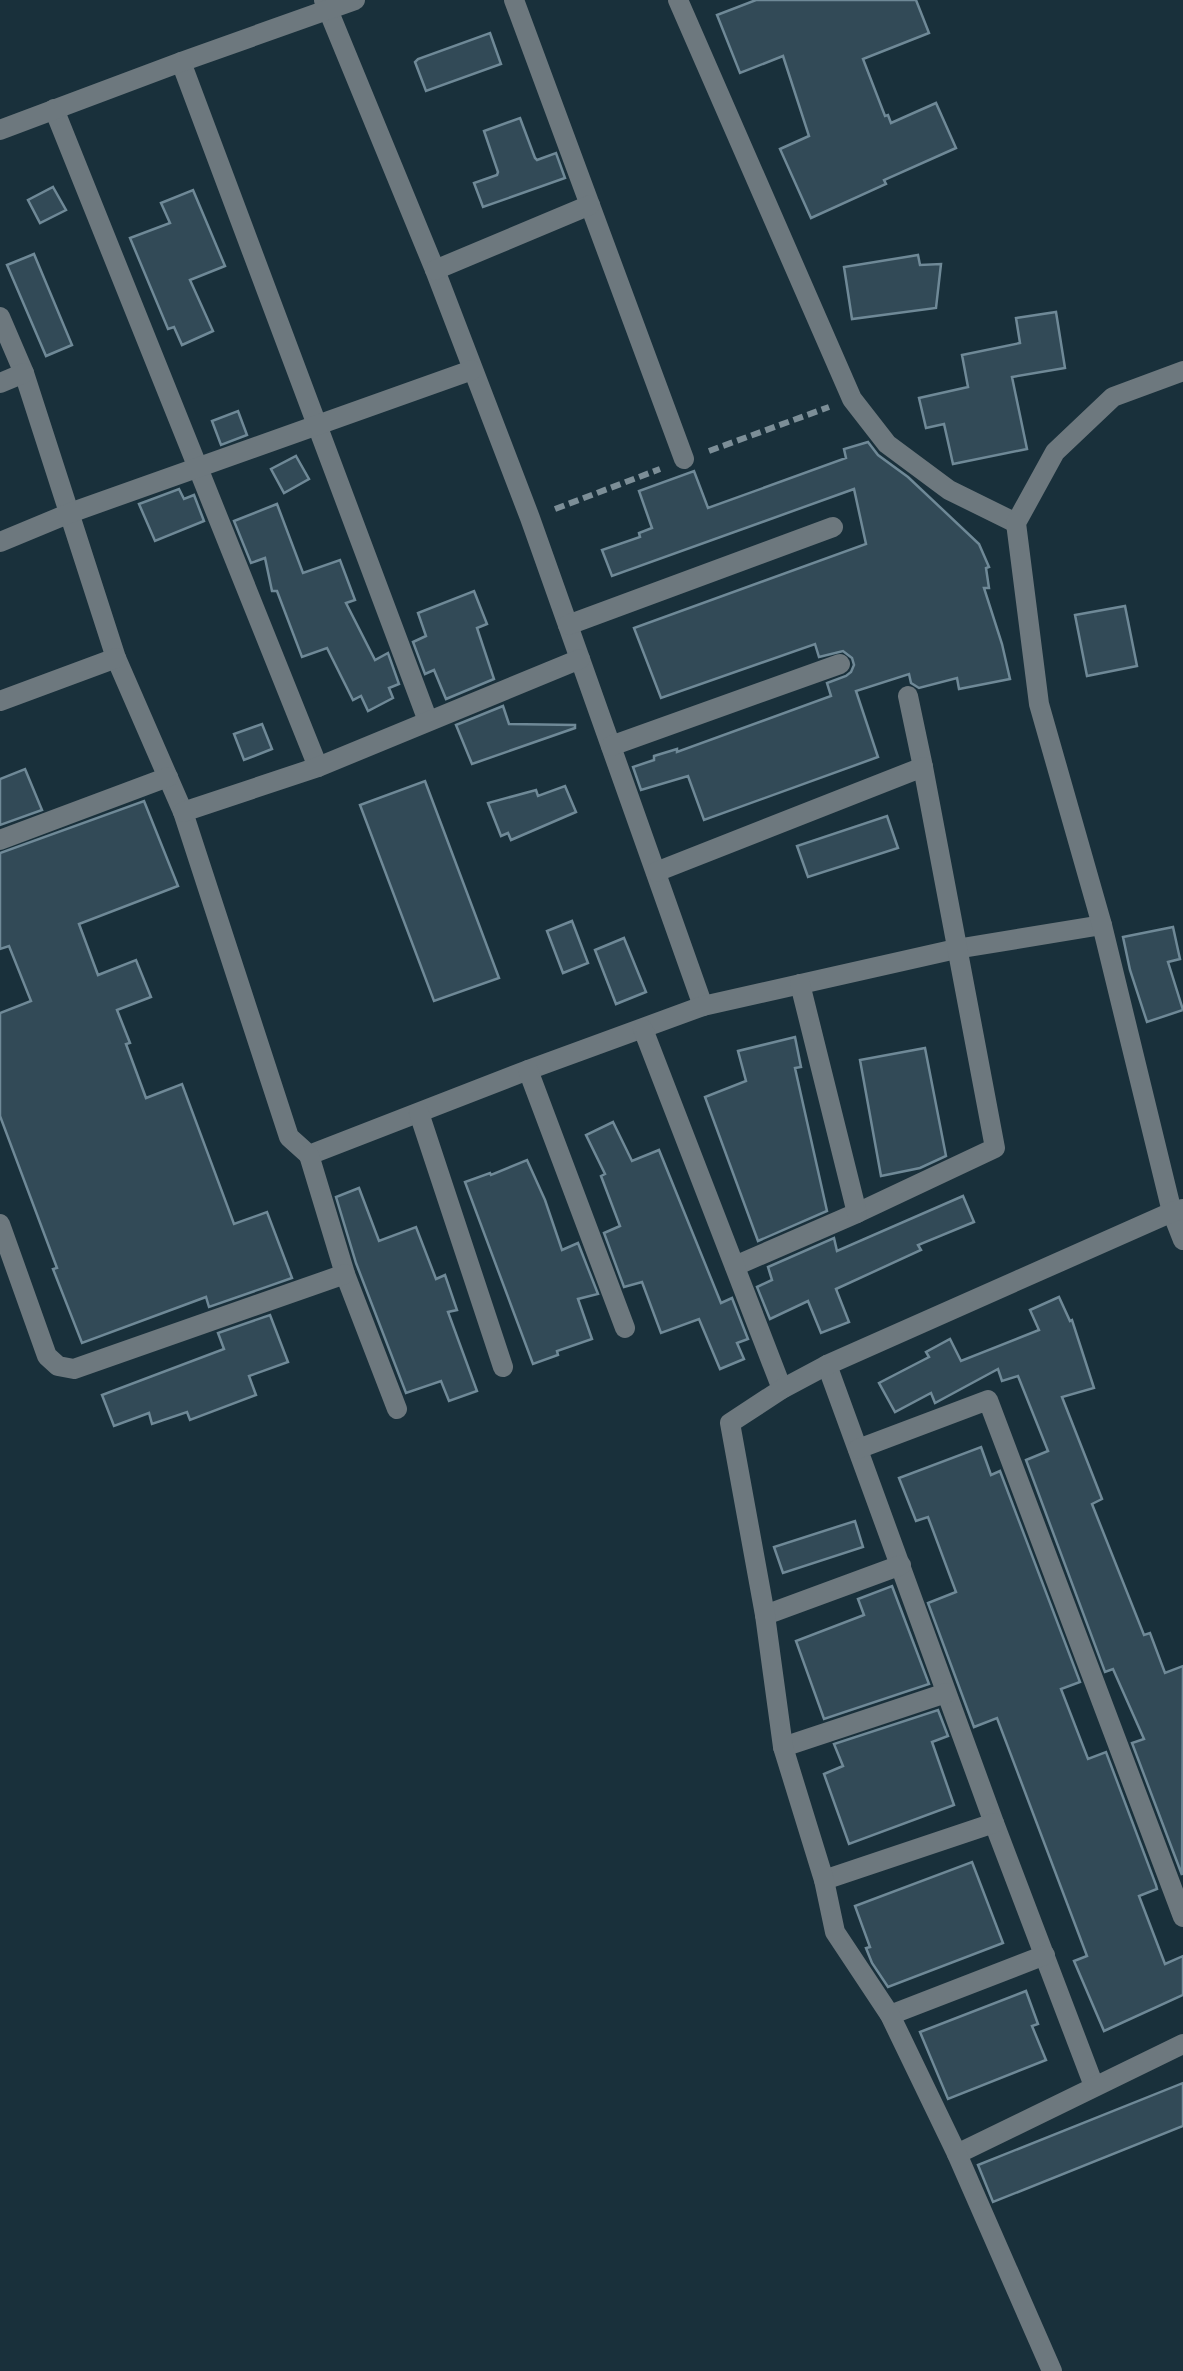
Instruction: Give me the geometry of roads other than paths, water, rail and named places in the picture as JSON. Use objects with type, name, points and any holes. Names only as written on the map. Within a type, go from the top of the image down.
[{"type":"street","points":[[0,130],[326,5],[355,0]]},
{"type":"street","points":[[514,0],[684,460]]},
{"type":"street","points":[[678,0],[852,399],[887,444],[949,490],[1016,523]]},
{"type":"street","points":[[326,5],[435,270],[530,518],[704,1006]]},
{"type":"street","points":[[181,62],[428,721]]},
{"type":"street","points":[[54,109],[318,767]]},
{"type":"street","points":[[435,270],[590,205]]},
{"type":"street","points":[[0,318],[24,373],[116,658],[183,812],[289,1136],[310,1155],[345,1274],[396,1409]]},
{"type":"street","points":[[0,542],[70,513],[472,370]]},
{"type":"street","points":[[1183,371],[1113,396],[1055,452],[1016,523],[1039,704],[1102,925],[1183,1240]]},
{"type":"street","points":[[0,383],[24,373]]},
{"type":"street","points":[[568,625],[833,527]]},
{"type":"street","points":[[0,701],[116,658]]},
{"type":"street","points":[[183,812],[318,767],[580,660]]},
{"type":"street","points":[[610,746],[840,664]]},
{"type":"street","points":[[734,1266],[995,1148],[908,696]]},
{"type":"street","points":[[656,872],[923,767]]},
{"type":"street","points":[[0,840],[168,778]]},
{"type":"street","points":[[310,1155],[704,1006],[956,949],[1102,925]]},
{"type":"street","points":[[800,984],[857,1213]]},
{"type":"street","points":[[643,1029],[782,1389]]},
{"type":"street","points":[[528,1070],[626,1328]]},
{"type":"street","points":[[419,1112],[502,1367]]},
{"type":"street","points":[[1052,2371],[957,2154],[890,2015],[835,1932],[824,1880],[783,1748],[765,1615],[730,1423],[827,1364],[1177,1210]]},
{"type":"street","points":[[0,1224],[47,1356],[58,1366],[74,1369],[345,1274]]},
{"type":"street","points":[[827,1364],[1094,2086]]},
{"type":"street","points":[[858,1449],[988,1400],[1183,1917]]},
{"type":"street","points":[[765,1615],[901,1565]]},
{"type":"street","points":[[783,1748],[946,1693]]},
{"type":"street","points":[[824,1880],[994,1823]]},
{"type":"street","points":[[890,2015],[1045,1955]]},
{"type":"street","points":[[957,2154],[1183,2044]]}]
